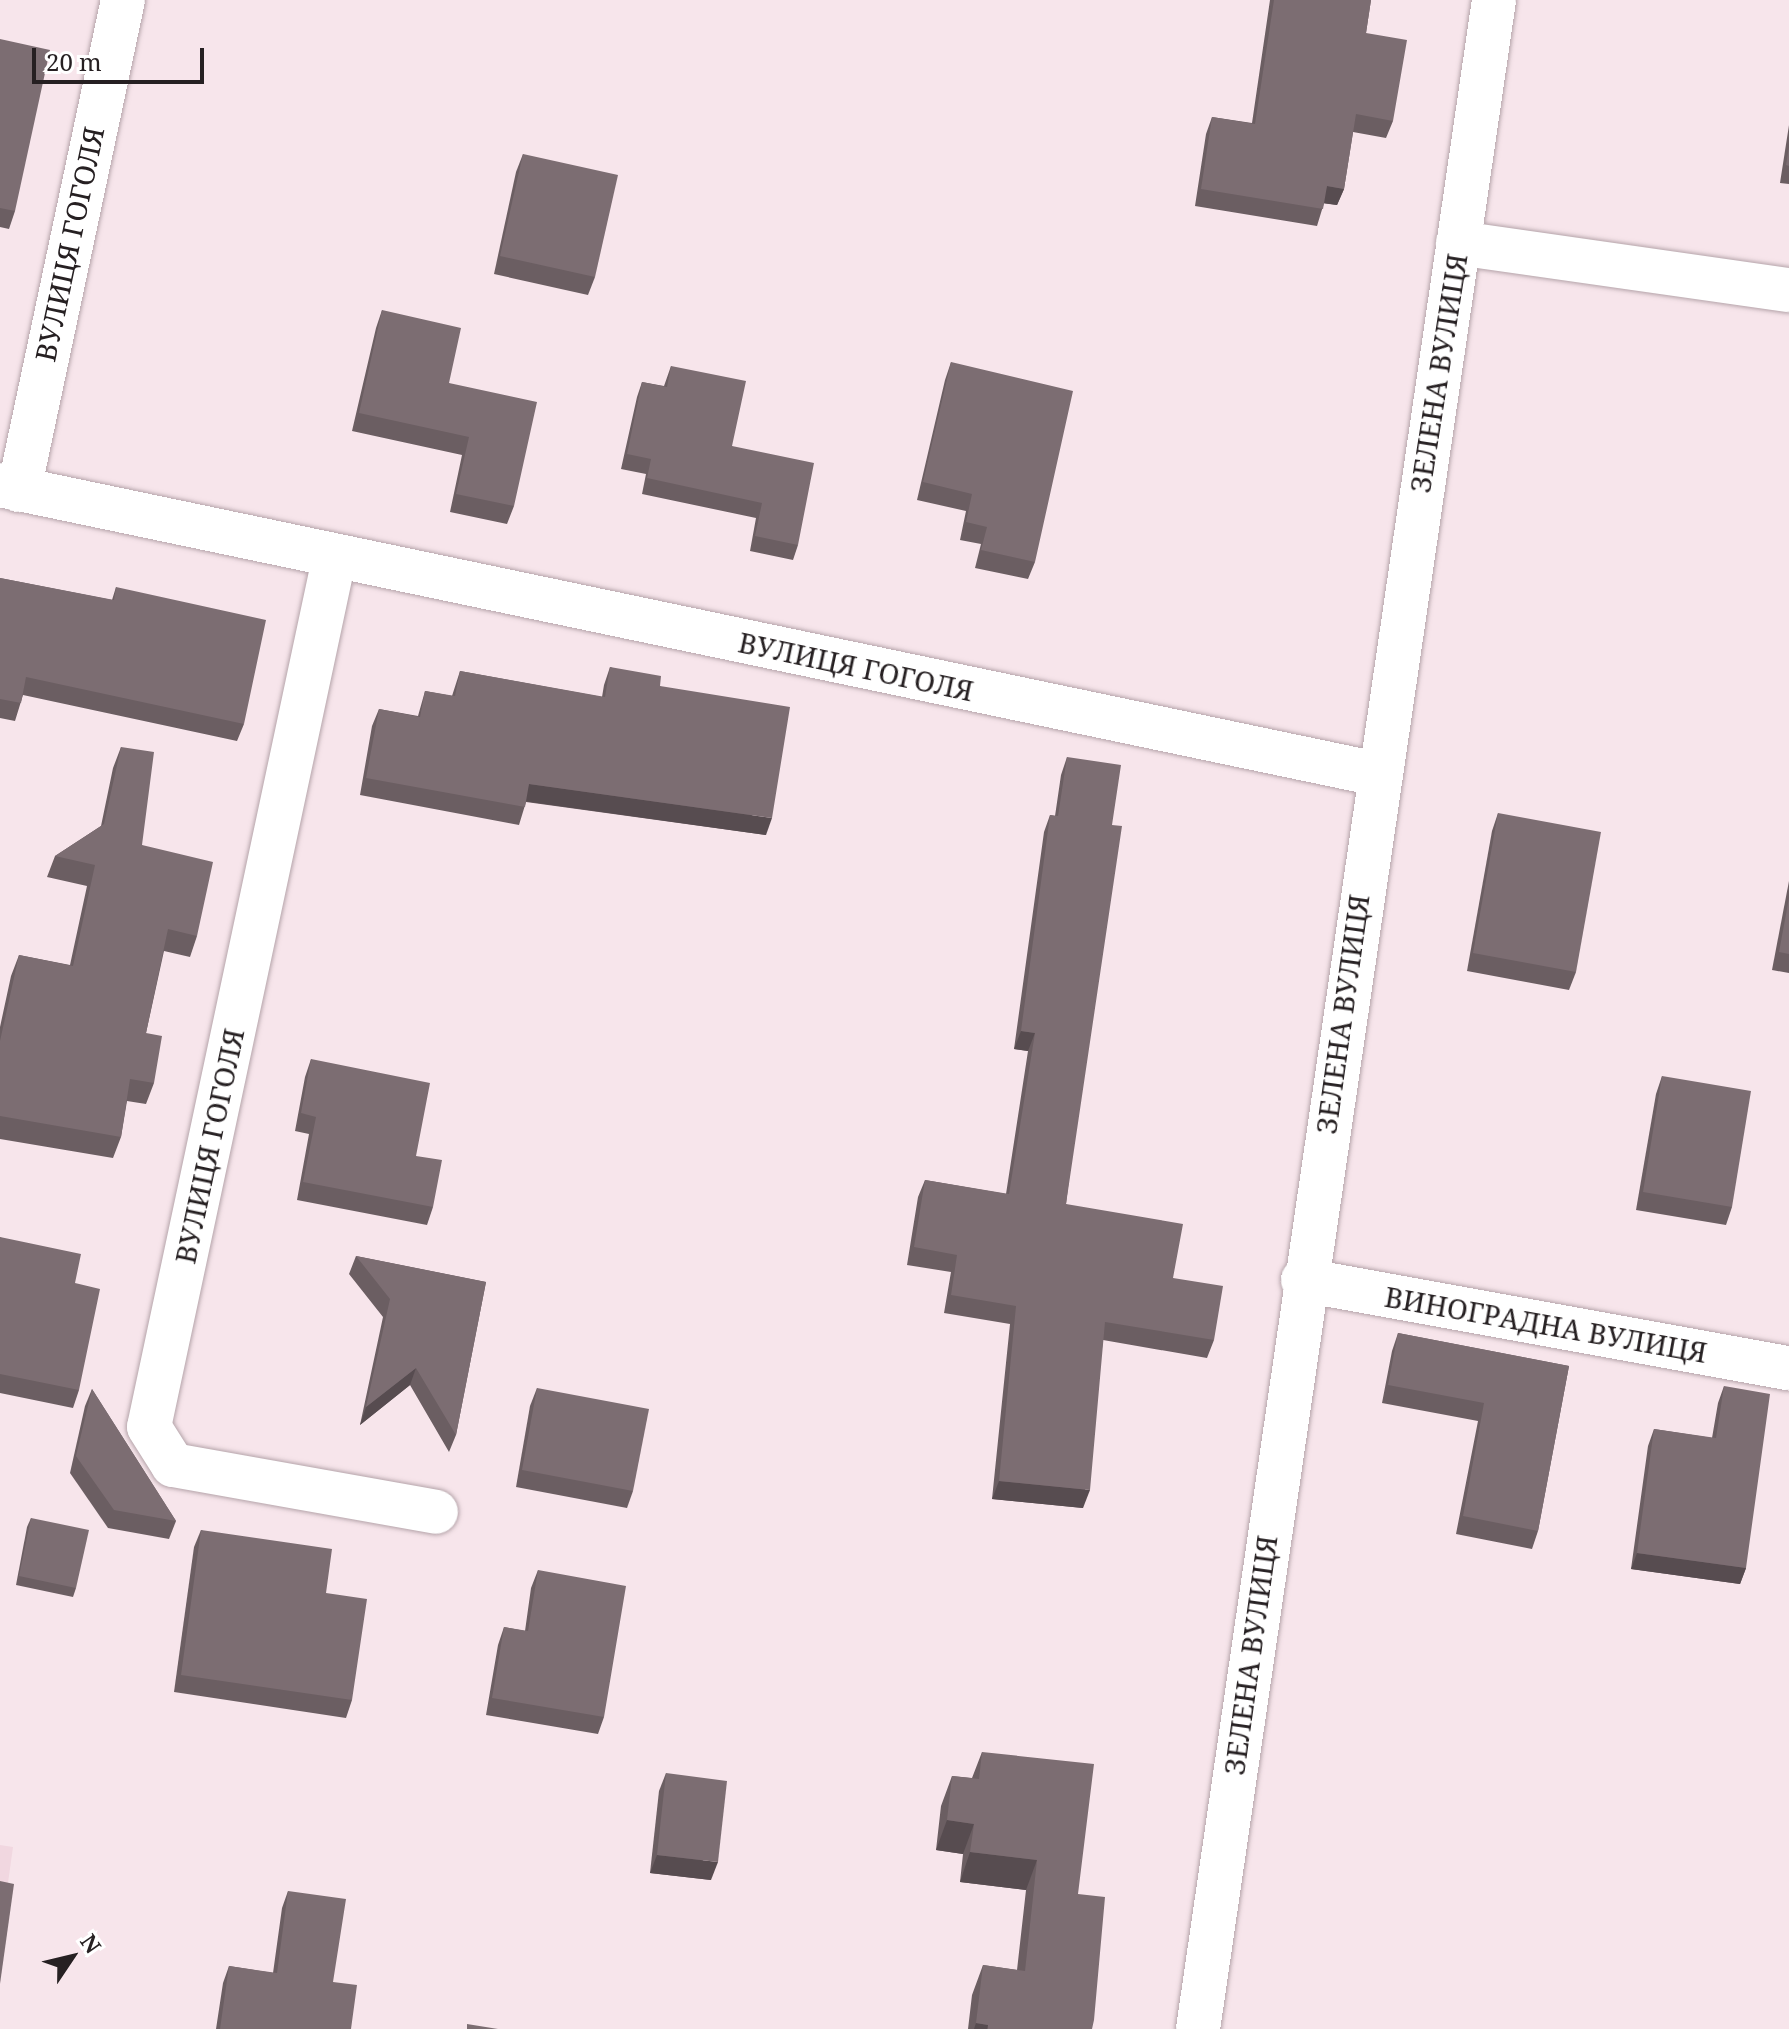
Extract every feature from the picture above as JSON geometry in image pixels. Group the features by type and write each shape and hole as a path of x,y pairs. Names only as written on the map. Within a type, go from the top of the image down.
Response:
{"street":[{"name":"ВУЛИЦЯ ГОГОЛЯ","path":"123,0 10,488 334,559 1377,774"},
{"name":"ЗЕЛЕНА ВУЛИЦЯ","path":"1198,2029 1303,1280 1494,0"},
{"path":"1458,243 1789,290"},
{"name":"ВУЛИЦЯ ГОГОЛЯ","path":"334,559 149,1427 173,1465 436,1512"},
{"name":"ВИНОГРАДНА ВУЛИЦЯ","path":"1303,1280 1789,1368"}],"shaded area":[{"path":"0,1845 13,1847 0,1940"}],"building":[{"path":"1274,0 1371,0 1366,33 1407,40 1393,121 1356,114 1344,189 1327,186 1323,209 1201,189 1212,117 1255,124"},
{"path":"0,39 50,50 15,211 0,208"},
{"path":"523,154 618,175 595,277 500,256"},
{"path":"382,310 461,328 449,383 537,402 514,506 456,494 469,437 359,413"},
{"path":"951,362 1073,391 1035,562 981,550 987,527 966,522 972,494 923,482"},
{"path":"671,366 746,381 732,446 814,463 798,545 755,536 762,503 647,478 651,459 627,454 642,382 667,387"},
{"path":"0,578 114,600 116,587 266,620 244,724 26,677 21,703 0,699"},
{"path":"610,667 661,676 660,686 790,707 772,818 529,784 525,807 366,778 379,709 420,717 425,691 455,696 460,671 605,697"},
{"path":"121,747 154,752 142,845 213,862 197,936 168,929 146,1033 162,1036 154,1083 130,1079 121,1137 0,1116 0,1041 19,955 73,966 95,865 55,856 104,824"},
{"path":"1067,757 1121,765 1112,825 1122,826 1066,1204 1183,1224 1173,1278 1223,1286 1214,1340 1105,1322 1090,1490 999,1481 1016,1306 951,1295 957,1255 914,1247 925,1180 1009,1194 1035,1033 1021,1031 1050,815 1058,816"},
{"path":"1498,813 1601,832 1576,972 1473,953"},
{"path":"1789,898 1789,954 1779,952"},
{"path":"311,1059 430,1083 416,1156 442,1160 433,1207 303,1182 316,1117 301,1113"},
{"path":"1662,1076 1751,1091 1732,1207 1643,1192"},
{"path":"0,1237 81,1254 75,1283 100,1289 79,1390 0,1374"},
{"path":"356,1256 486,1282 456,1435 416,1368 366,1407 390,1299"},
{"path":"1398,1333 1569,1366 1538,1531 1463,1516 1484,1403 1388,1385"},
{"path":"1724,1386 1770,1394 1746,1568 1637,1553 1654,1429 1716,1438"},
{"path":"537,1388 649,1409 633,1491 522,1470"},
{"path":"92,1389 176,1521 114,1510 76,1456"},
{"path":"31,1518 89,1530 76,1588 19,1576"},
{"path":"201,1530 332,1549 326,1593 367,1599 352,1700 181,1675"},
{"path":"538,1570 626,1586 604,1717 492,1698 504,1627 528,1631"},
{"path":"982,1752 1094,1764 1078,1894 1105,1897 1092,2029 988,2029 988,2025 976,2023 983,1965 1025,1971 1037,1860 970,1852 974,1824 947,1820 952,1776 979,1779"},
{"path":"666,1773 727,1781 718,1862 657,1855"},
{"path":"0,1881 14,1884 0,1984"},
{"path":"288,1891 346,1899 333,1982 357,1985 351,2029 220,2029 229,1966 277,1973"},
{"path":"467,2024 498,2029 467,2029"}]}
